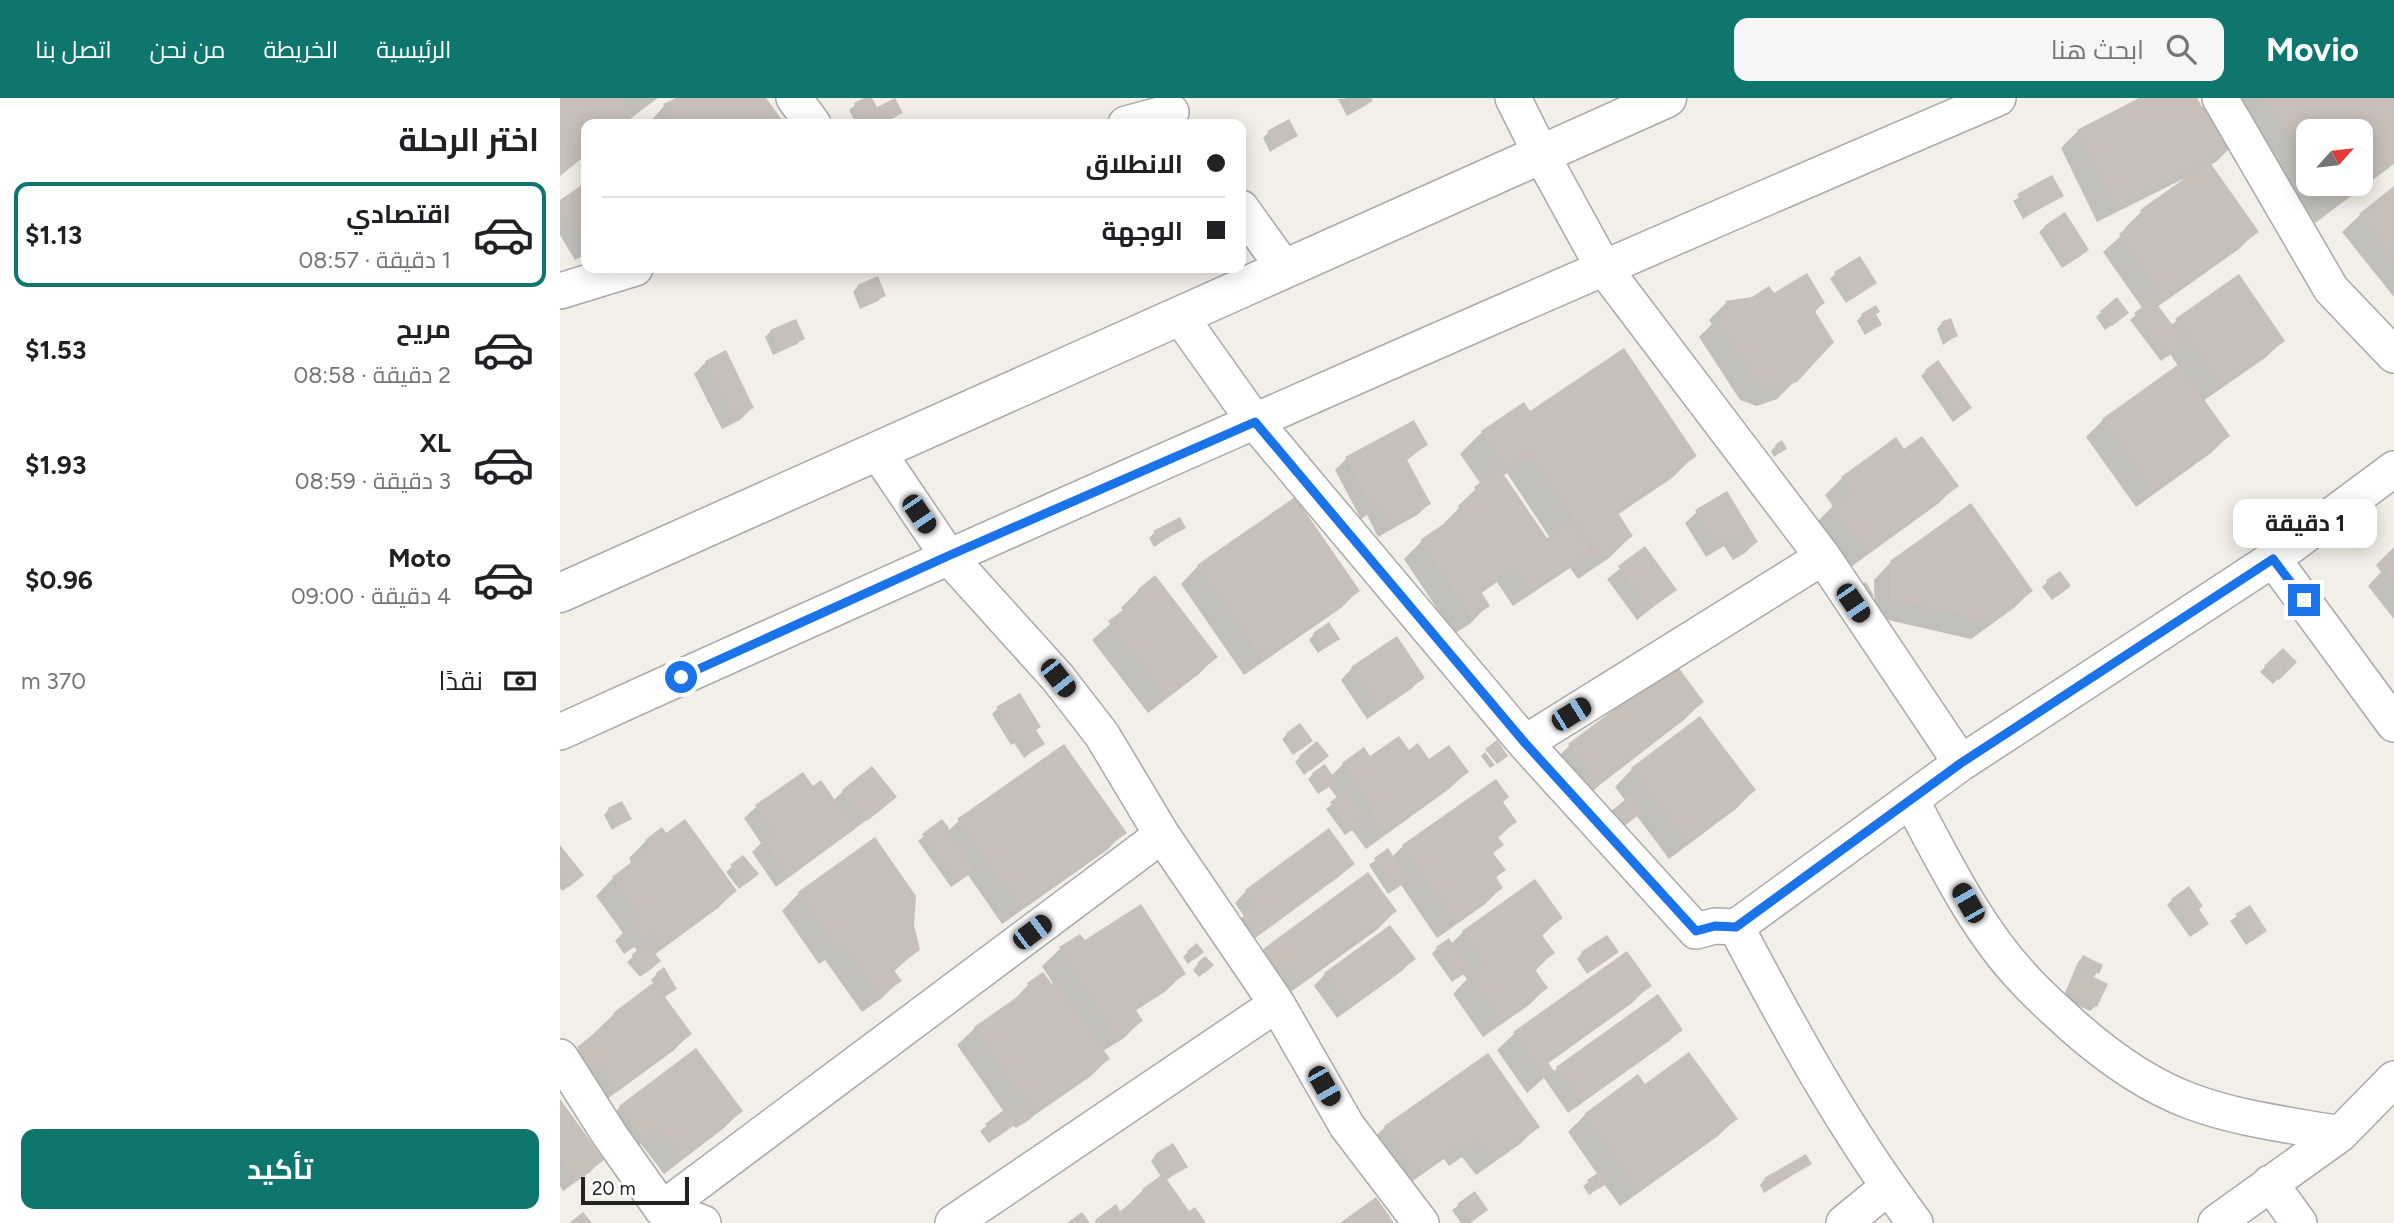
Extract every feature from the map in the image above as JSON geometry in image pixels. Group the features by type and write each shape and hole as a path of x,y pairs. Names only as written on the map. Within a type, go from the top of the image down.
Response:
{"street":[{"path":"794,98 809,119"},
{"path":"1513,98 1603,267 1823,557 1961,763"},
{"path":"560,593 1667,98"},
{"path":"560,732 948,556 1603,267 1998,98"},
{"path":"2220,98 2331,289 2394,355"},
{"path":"1143,119 1171,111"},
{"path":"1246,215 1283,268"},
{"path":"560,291 619,273"},
{"path":"1179,315 1255,422 1525,743 1696,931 1715,926 1736,927 1961,763 2273,559 2394,469"},
{"path":"877,451 948,556 1058,678 1102,735 1162,835 1277,1004 1347,1126 1421,1223"},
{"path":"1525,743 1823,557"},
{"path":"2273,559 2394,724"},
{"path":"1911,800 1968,903 1993,940 2022,978 2092,1042 2157,1086 2190,1101 2268,1122 2340,1134"},
{"path":"662,1209 1162,835"},
{"path":"1736,927 1801,1049 1888,1187 1914,1223"},
{"path":"953,1223 1277,1004"},
{"path":"560,1057 609,1134 662,1209 703,1223"},
{"path":"2216,1223 2340,1134 2394,1079"},
{"path":"2270,1183 2299,1223"},
{"path":"1844,1223 1888,1187"}],"building":[{"path":"560,98 621,98 634,116 630,119 581,119 581,157 560,174"},
{"path":"676,98 766,98 781,119 673,119 663,104"},
{"path":"864,98 872,98 877,107 895,98 903,113 890,119 862,119 854,103"},
{"path":"1345,98 1371,98 1373,101 1353,111"},
{"path":"2139,98 2197,98 2202,107 2213,101 2236,145 2115,206 2077,130"},
{"path":"2261,98 2394,98 2394,160 2373,176 2373,119 2296,119 2296,145"},
{"path":"1289,119 1298,136 1276,148 1267,131"},
{"path":"2209,161 2259,232 2164,298 2119,234 2144,216 2140,210"},
{"path":"2052,175 2064,196 2029,215 2017,194"},
{"path":"581,185 581,240 560,204 560,200"},
{"path":"2394,186 2394,258 2359,214"},
{"path":"2334,196 2346,196 2338,202"},
{"path":"2065,212 2089,250 2068,264 2044,226"},
{"path":"1860,256 1877,283 1852,299 1834,272"},
{"path":"1807,273 1825,303 1814,310 1834,342 1797,382 1775,389 1757,383 1715,319 1730,308 1725,301 1752,297 1769,286 1774,293"},
{"path":"2239,274 2285,341 2221,385 2175,319"},
{"path":"878,276 886,296 865,304 857,285"},
{"path":"2117,297 2129,313 2112,326 2100,311"},
{"path":"2153,299 2186,343 2167,357 2134,313"},
{"path":"1876,305 1880,312 1876,314 1882,325 1871,331 1861,314"},
{"path":"1951,318 1958,336 1949,340 1941,322"},
{"path":"796,319 805,339 779,350 770,330"},
{"path":"1624,348 1697,456 1616,510 1633,536 1600,558 1529,452 1506,467 1481,431 1524,402 1530,411"},
{"path":"726,350 754,408 733,418 705,361"},
{"path":"1938,360 1972,408 1959,417 1925,370"},
{"path":"2179,364 2230,436 2154,491 2102,419"},
{"path":"1414,420 1428,445 1406,458 1431,504 1390,526 1379,505 1373,509 1345,457"},
{"path":"1922,436 1959,486 1866,553 1831,505 1852,491 1841,477 1896,437 1904,449"},
{"path":"1782,440 1787,449 1780,453 1775,445"},
{"path":"1500,469 1547,538 1571,522 1590,550 1531,590 1515,566 1480,590 1490,606 1472,618 1420,540 1464,510 1460,504 1478,493 1474,487"},
{"path":"1727,491 1758,542 1745,550 1736,536 1718,547 1695,510"},
{"path":"1295,497 1360,591 1262,659 1197,565"},
{"path":"1971,503 2033,591 1990,622 1891,600 1890,561"},
{"path":"1180,517 1186,528 1160,542 1153,531"},
{"path":"1645,546 1677,590 1649,610 1618,566"},
{"path":"2394,559 2394,580 2384,567"},
{"path":"2060,571 2071,586 2058,596 2046,580"},
{"path":"1155,575 1218,657 1166,697 1108,621 1142,596 1137,590"},
{"path":"1866,582 1874,596 1867,600 1858,586"},
{"path":"1329,622 1340,639 1324,649 1313,633"},
{"path":"1397,636 1425,678 1379,708 1351,667"},
{"path":"2283,648 2297,662 2279,680 2264,666"},
{"path":"1672,659 1704,702 1598,783 1568,744 1659,676"},
{"path":"1020,693 1041,727 1036,730 1045,744 1030,753 1020,739 1017,741 996,707"},
{"path":"1700,716 1756,790 1687,843 1631,768"},
{"path":"1300,723 1313,741 1299,751 1286,733"},
{"path":"1399,736 1409,750 1418,743 1429,759 1449,745 1469,772 1384,833 1369,812 1374,809 1342,763 1364,747 1370,756"},
{"path":"1497,740 1508,756 1497,764 1485,749"},
{"path":"1317,741 1329,756 1310,771 1299,756"},
{"path":"1064,744 1127,833 1020,908 957,819"},
{"path":"1325,764 1337,782 1324,790 1312,773"},
{"path":"872,766 897,797 867,821 842,790"},
{"path":"803,772 813,786 821,780 855,829 788,876 763,839 773,832 755,805"},
{"path":"1496,779 1509,797 1503,802 1517,822 1497,836 1504,845 1493,853 1506,870 1496,877 1503,888 1455,922 1402,845"},
{"path":"1593,779 1599,786 1586,796 1579,788"},
{"path":"1345,791 1363,815 1357,820 1360,825 1351,831 1330,802"},
{"path":"1632,794 1645,810 1623,827 1610,812"},
{"path":"622,801 632,819 618,826 608,808"},
{"path":"685,819 737,891 663,946 652,931 642,938 631,922 639,915 612,877 650,848 645,840 662,827 666,833"},
{"path":"942,819 949,828 946,831 974,871 957,883 922,834"},
{"path":"1329,828 1355,864 1258,935 1243,915 1256,905 1245,890"},
{"path":"875,837 916,896 914,925 920,950 893,969 902,981 880,996 843,944 837,948 798,892"},
{"path":"560,845 584,875 569,887 560,876"},
{"path":"1388,848 1409,880 1394,890 1374,858"},
{"path":"743,855 759,874 745,885 730,865"},
{"path":"1368,872 1397,911 1299,983 1288,968 1281,973 1263,949"},
{"path":"1535,879 1563,918 1541,934 1555,953 1534,968 1548,988 1501,1021 1469,975 1485,964 1462,931"},
{"path":"2189,886 2203,906 2199,909 2209,924 2196,933 2171,899"},
{"path":"1141,904 1186,974 1134,1007 1143,1021 1116,1038 1059,947 1080,934 1085,940"},
{"path":"2250,905 2267,931 2252,941 2235,914"},
{"path":"1390,925 1416,959 1349,1008 1324,973"},
{"path":"1607,935 1619,952 1593,970 1581,952"},
{"path":"1449,938 1470,970 1458,978 1436,947"},
{"path":"647,943 661,961 646,973 631,955"},
{"path":"1197,943 1204,952 1194,960 1187,951"},
{"path":"1627,951 1652,986 1546,1060 1554,1071 1545,1077 1513,1032"},
{"path":"2083,955 2103,965 2099,974 2088,968 2086,971 2077,967"},
{"path":"1205,956 1214,965 1205,973 1197,963"},
{"path":"664,967 677,989 669,994 656,973"},
{"path":"2078,969 2108,984 2097,1007 2067,992"},
{"path":"1043,972 1052,984 1056,981 1110,1059 1033,1112 974,1027 1030,988 1027,983"},
{"path":"654,982 692,1034 617,1089 601,1067 595,1072 577,1047 616,1017 613,1013"},
{"path":"1658,994 1683,1030 1581,1102 1556,1067"},
{"path":"696,1048 743,1111 682,1158 659,1128 643,1139 619,1106"},
{"path":"1689,1052 1738,1119 1638,1190 1584,1114 1638,1074 1645,1084"},
{"path":"1488,1053 1540,1127 1494,1159 1480,1141 1467,1150 1462,1143 1418,1174 1384,1126"},
{"path":"560,1099 604,1160 576,1181 560,1159"},
{"path":"1025,1105 1033,1117 1023,1124 1014,1111"},
{"path":"1005,1109 1016,1124 995,1139 985,1124"},
{"path":"1173,1143 1188,1167 1170,1177 1155,1154"},
{"path":"1806,1154 1812,1164 1770,1188 1764,1178"},
{"path":"1601,1171 1608,1183 1595,1191 1587,1180"},
{"path":"1163,1174 1189,1211 1195,1207 1206,1223 1097,1223 1095,1220 1116,1204 1120,1211 1145,1193 1142,1189"},
{"path":"1475,1191 1488,1210 1470,1223 1457,1204"},
{"path":"1376,1197 1394,1223 1340,1223"},
{"path":"583,1212 592,1223 569,1223"},
{"path":"1082,1212 1090,1223 1067,1223"}],"route":[{"path":"681,677 948,556 1255,422 1525,743 1696,931 1715,926 1736,927 1961,763 2273,559 2304,600"}]}
